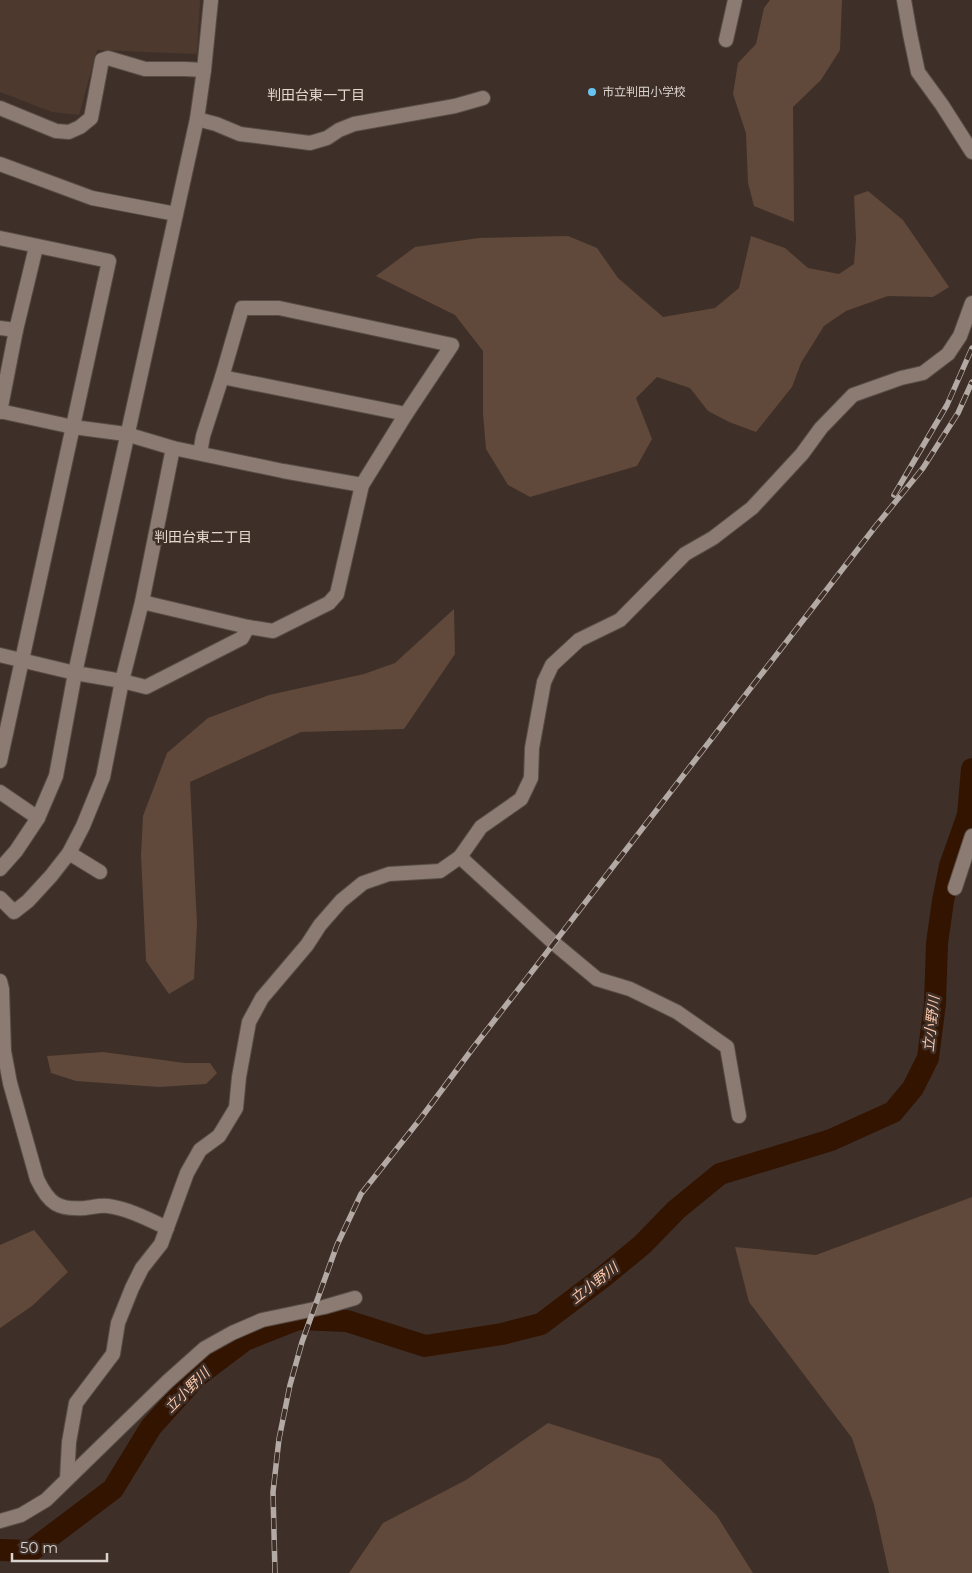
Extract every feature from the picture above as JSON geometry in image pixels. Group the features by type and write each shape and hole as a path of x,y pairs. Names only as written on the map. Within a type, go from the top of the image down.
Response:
{"street":[{"path":"0,870 16,851 38,818 56,776 75,674 126,434 196,118 204,70 211,0"},
{"path":"726,40 735,0"},
{"path":"904,0 918,72 972,152"},
{"path":"0,108 56,130 69,132 80,127 91,118 102,60 108,58 145,69 204,70"},
{"path":"196,118 240,134 310,143 327,138 339,130 354,124 455,106 483,98"},
{"path":"0,164 92,198 176,214"},
{"path":"0,238 109,261 0,761"},
{"path":"36,247 16,330 0,411 73,427 126,434 173,448 362,485"},
{"path":"67,1479 69,1442 76,1403 113,1354 118,1323 132,1288 142,1268 161,1244 187,1173 200,1150 219,1136 236,1108 240,1070 249,1022 262,998 307,945 320,925 336,907 363,883 389,874 440,870 460,857 481,827 520,799 531,778 532,748 537,719 544,682 552,666 579,640 620,620 685,554 713,538 752,508 802,454 821,428 852,395 901,378 923,373 948,354 960,336 972,303"},
{"path":"142,602 273,631 329,603 337,594 362,485 452,345 279,308 242,308 203,436 200,453"},
{"path":"0,328 16,330"},
{"path":"222,376 406,414"},
{"path":"0,898 14,912 28,901 51,876 69,853 83,826 103,777 122,681 142,602 173,448"},
{"path":"0,655 75,674 122,681 146,687 242,638 248,627"},
{"path":"0,792 38,818"},
{"path":"955,888 972,836"},
{"path":"69,853 100,872"},
{"path":"460,857 554,944 597,979 630,989 677,1012 727,1047 739,1116"},
{"path":"0,981 2,989 4,1051 10,1083 37,1179 44,1194 54,1204 70,1209 106,1205 136,1214 167,1228"},
{"path":"0,1521 21,1515 46,1500 168,1380 205,1348 232,1333 262,1320 324,1307 355,1298"}],"shaded area":[{"path":"0,0 200,0 197,54 97,50 79,115 52,112 0,92"},
{"path":"770,0 842,0 840,50 821,80 793,107 794,222 754,206 748,183 746,133 733,94 738,63 756,44 764,8"},
{"path":"868,191 903,220 949,287 933,297 888,296 846,311 824,326 801,363 792,387 756,432 729,422 708,411 690,388 657,377 636,398 652,439 637,466 530,497 508,485 486,449 483,414 483,351 455,315 376,276 415,247 479,238 568,236 597,248 618,278 663,317 715,308 739,288 751,236 785,248 808,268 839,274 854,264 856,239 854,196"},
{"path":"454,609 455,654 404,729 301,732 190,782 197,924 194,979 169,994 146,961 141,855 143,816 167,753 208,718 269,695 364,674 395,663"},
{"path":"103,1052 185,1063 210,1063 217,1073 206,1084 159,1087 76,1081 51,1073 47,1056"},
{"path":"972,1197 972,1573 889,1573 874,1505 852,1438 749,1302 735,1247 816,1255"},
{"path":"34,1230 68,1272 32,1306 0,1328 0,1245"},
{"path":"548,1423 660,1459 717,1516 753,1573 349,1573 383,1523 466,1480"}],"waterway":[{"name":"立小野川","path":"0,1550 31,1551 113,1489 151,1427 196,1377 245,1340 298,1319 347,1321 425,1346 502,1334 541,1324 642,1245 676,1210 720,1174 831,1140 893,1112 913,1088 928,1058 935,1003 937,943 943,901 950,866 968,815 972,769"}],"railway":[{"path":"894,495 947,405 972,348"},
{"path":"275,1573 273,1492 279,1439 290,1385 302,1342 337,1245 361,1194 875,527 923,468 958,413 972,382"}],"place":[{"name":"市立判田小学校","path":"592,92"}],"district":[{"name":"判田台東一丁目","path":"316,95"},
{"name":"判田台東二丁目","path":"203,537"}]}
